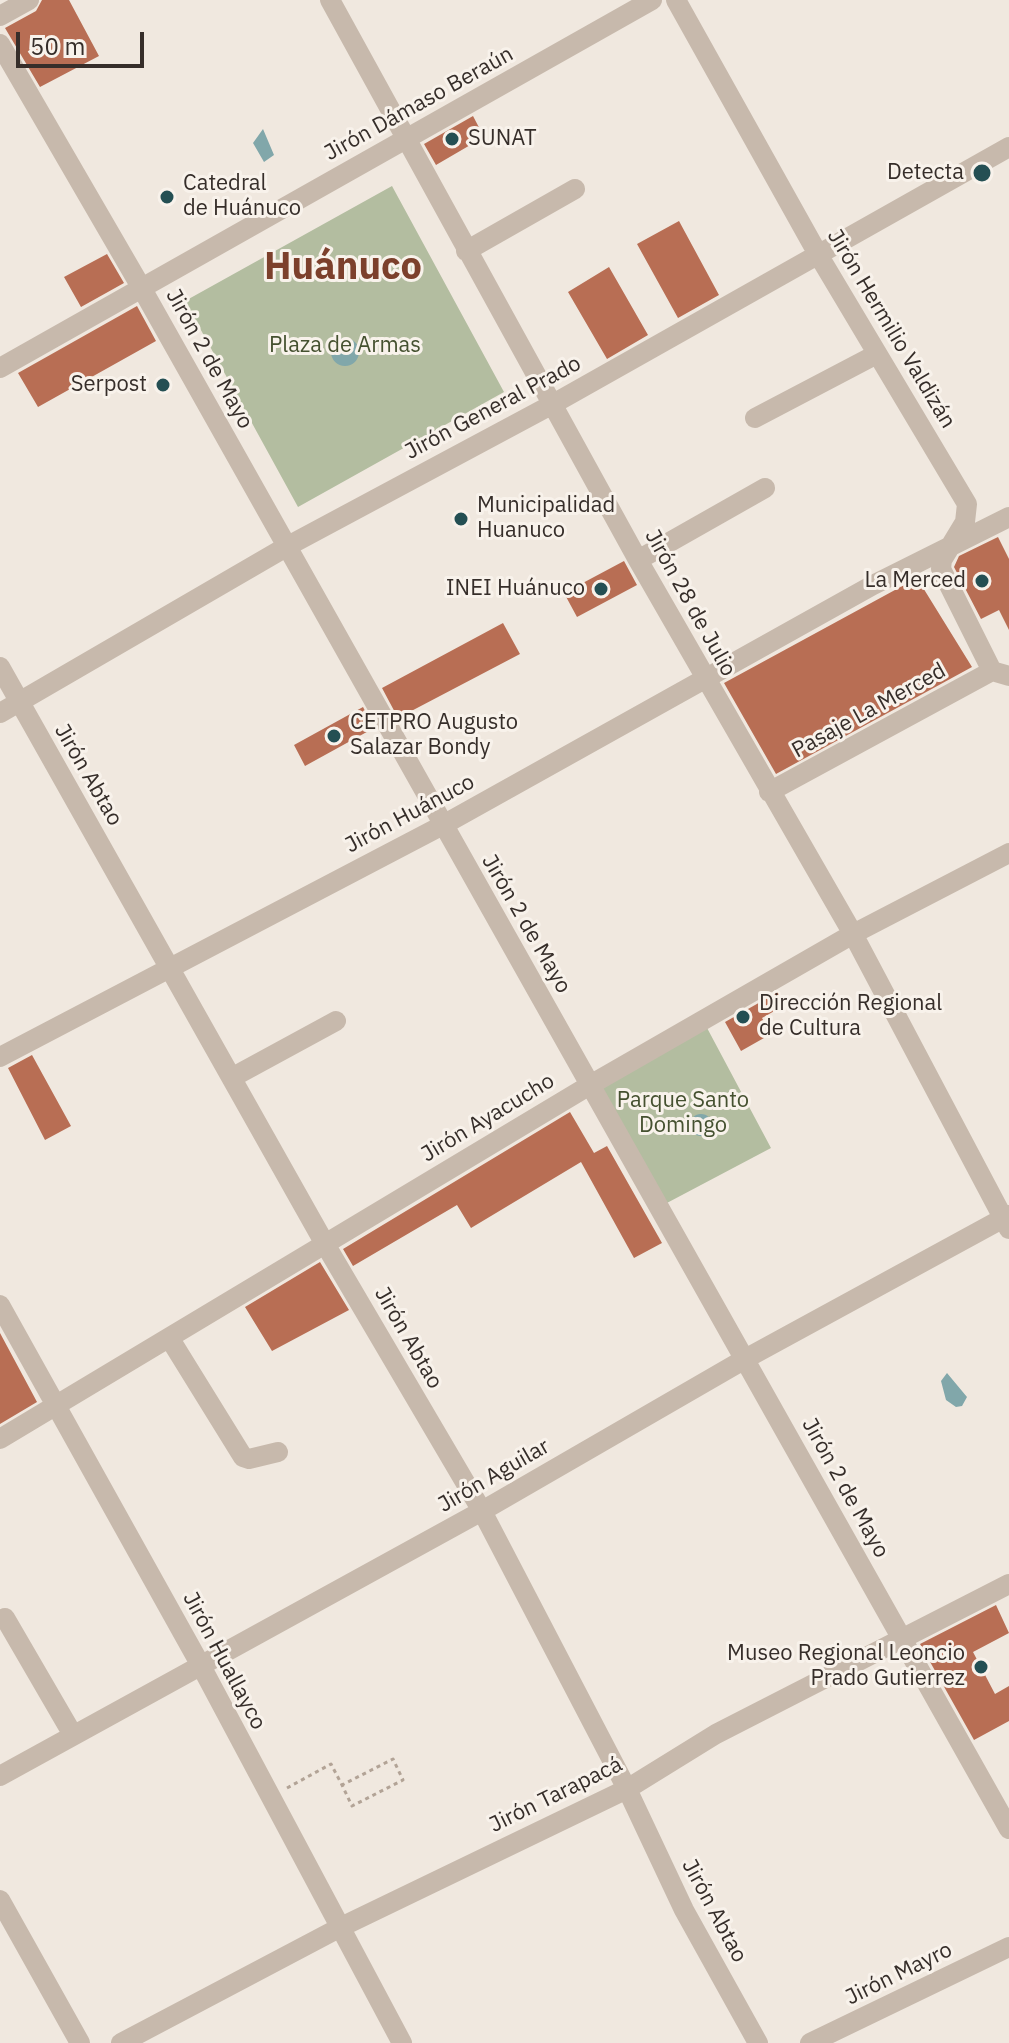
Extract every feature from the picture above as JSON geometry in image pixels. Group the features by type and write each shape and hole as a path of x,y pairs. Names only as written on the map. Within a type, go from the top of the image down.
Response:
{"street":[{"path":"0,16 29,0"},
{"name":"Jirón 28 de Julio","path":"330,0 404,140 638,560 853,934 1007,1221"},
{"name":"Jirón Dámaso Beraún","path":"0,368 652,0"},
{"name":"Jirón Hermilio Valdizán","path":"676,0 819,256 967,504 965,522 942,560 941,569 1001,674"},
{"name":"Jirón 2 de Mayo","path":"0,44 141,287 1009,1829"},
{"name":"Jirón General Prado","path":"0,713 286,547 553,404 1009,147"},
{"path":"466,251 575,189"},
{"path":"755,418 877,354"},
{"path":"638,560 765,488"},
{"name":"Jirón Huánuco","path":"0,1057 169,965 443,825 873,585 1009,517"},
{"name":"Jirón Abtao","path":"0,667 325,1244 482,1511 627,1789 684,1910 758,2043"},
{"name":"Pasaje La Merced","path":"769,792 1001,674"},
{"name":"Jirón Ayacucho","path":"0,1439 590,1085 853,934 1009,853"},
{"path":"233,1077 336,1021"},
{"name":"Jirón Aguilar","path":"0,1776 482,1511 745,1359 1007,1221"},
{"name":"Jirón Huallayco","path":"0,1305 200,1664 402,2043"},
{"path":"170,1339 243,1457 249,1459 278,1452"},
{"name":"Jirón Tarapacá","path":"121,2043 339,1928 627,1789 716,1734 1009,1584"},
{"path":"5,1618 73,1735"},
{"path":"0,1900 80,2043"},
{"name":"Jirón Mayro","path":"810,2043 1009,1947"}],"path":[{"path":"270,1798 331,1764 352,1806 403,1780 393,1759 342,1785"}],"green space":[{"name":"Plaza de Armas","path":"392,186 504,392 298,507 185,301"},
{"name":"Parque Santo Domingo","path":"706,1026 771,1148 665,1204 599,1088"}],"water":[{"path":"263,129 274,155 264,162 253,143"},
{"path":"345,338 355,342 359,352 355,362 345,366 335,362 331,352 335,342"},
{"path":"701,1114 709,1117 712,1125 709,1133 701,1136 693,1133 690,1125 693,1117"},
{"path":"947,1373 967,1397 962,1406 956,1407 946,1400 941,1381"}],"building":[{"path":"42,0 69,0 99,56 40,87 5,28 36,11"},
{"name":"SUNAT","path":"473,116 484,137 436,165 424,144"},
{"path":"679,221 719,295 678,318 637,244"},
{"path":"107,254 124,283 81,307 64,277"},
{"path":"609,267 648,335 607,359 568,292"},
{"path":"137,306 156,341 38,407 18,373"},
{"name":"La Merced","path":"998,537 1009,559 1009,630 999,610 981,619 954,567 959,556"},
{"name":"INEI Huánuco","path":"624,561 637,585 577,617 564,593"},
{"path":"917,578 972,667 776,774 724,683"},
{"path":"503,623 520,654 398,718 382,688"},
{"name":"CETPRO Augusto Salazar Bondy","path":"363,707 374,728 305,766 294,745"},
{"name":"Dirección Regional de Cultura","path":"778,992 785,1005 762,1018 771,1034 741,1051 725,1022"},
{"path":"32,1055 71,1126 45,1140 8,1068"},
{"path":"570,1112 594,1153 607,1146 662,1243 634,1258 581,1162 471,1228 457,1205 353,1266 343,1249"},
{"path":"320,1262 349,1310 272,1351 245,1307"},
{"path":"0,1333 37,1402 0,1424"},
{"path":"996,1605 1009,1633 973,1652 995,1694 1009,1686 1009,1721 974,1740 920,1644"}],"place":[{"name":"SUNAT","path":"452,139"},
{"name":"Detecta","path":"982,173"},
{"name":"Catedral de Huánuco","path":"167,197"},
{"name":"Serpost","path":"163,385"},
{"name":"Municipalidad Huanuco","path":"461,519"},
{"name":"La Merced","path":"982,581"},
{"name":"INEI Huánuco","path":"601,589"},
{"name":"CETPRO Augusto Salazar Bondy","path":"334,736"},
{"name":"Dirección Regional de Cultura","path":"743,1017"},
{"name":"Museo Regional Leoncio Prado Gutierrez","path":"981,1667"}],"district":[{"name":"Huánuco","path":"343,268"}]}
